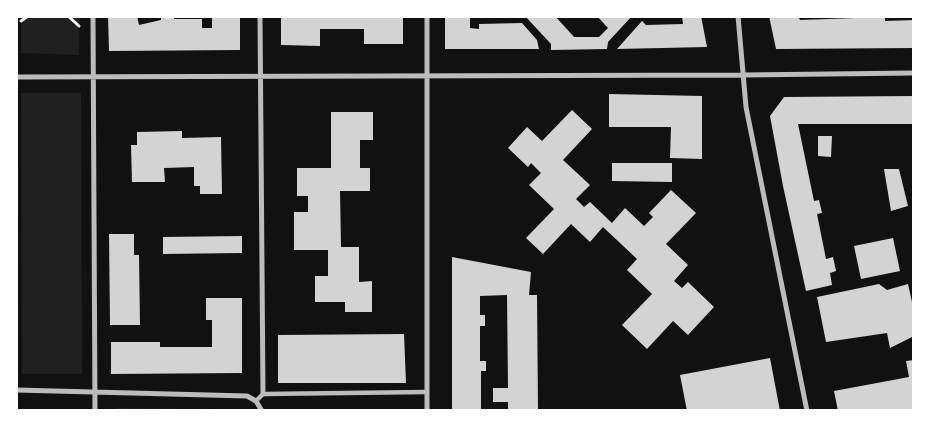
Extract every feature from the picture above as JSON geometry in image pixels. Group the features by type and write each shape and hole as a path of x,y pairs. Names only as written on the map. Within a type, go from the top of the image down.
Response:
{"street":[{"path":"93,16 95,411"},
{"path":"260,16 263,394"},
{"path":"427,16 427,411"},
{"path":"738,16 746,107 807,411"},
{"path":"16,77 914,73"},
{"path":"16,390 247,396 256,401 262,411"},
{"path":"256,401 263,394 427,392"}],"path":[{"path":"21,21 28,16"},
{"path":"68,16 79,26"}],"shaded area":[{"path":"21,16 79,16 79,55 21,53"},
{"path":"21,93 81,93 82,374 22,374"},
{"path":"116,408 233,409 235,411 116,411"}],"building":[{"path":"108,16 137,16 139,25 161,20 161,16 174,16 174,19 202,19 202,28 212,28 212,16 240,16 240,50 109,51"},
{"path":"281,16 403,16 403,44 364,44 364,29 320,29 320,46 281,45"},
{"path":"445,16 470,16 470,28 479,29 479,24 522,23 537,40 539,49 445,49"},
{"path":"525,16 555,16 574,37 599,37 608,28 597,16 632,16 608,42 607,49 551,50 551,44"},
{"path":"682,16 701,16 707,47 617,49 642,21 646,25 683,24"},
{"path":"769,16 798,16 800,20 885,16 885,21 914,20 914,48 776,49"},
{"path":"609,94 702,96 702,159 670,158 671,127 609,127"},
{"path":"914,96 914,124 798,124 814,201 819,200 822,213 817,214 826,259 833,257 836,271 830,273 832,285 806,291 770,116 784,97"},
{"path":"572,110 592,129 563,160 590,185 576,199 584,207 590,202 612,223 625,208 644,226 653,217 649,213 671,190 696,213 666,244 688,265 674,281 682,288 688,282 714,307 688,335 673,321 647,349 622,325 652,294 627,270 637,259 603,227 590,242 571,224 543,254 526,238 554,209 529,185 541,173 531,163 528,167 508,148 527,127 542,141"},
{"path":"331,112 373,112 373,140 360,140 360,168 370,168 370,191 340,191 341,247 359,247 359,282 372,281 372,312 345,312 345,302 315,302 315,276 328,276 328,250 294,250 294,212 308,212 308,196 297,196 297,168 331,168"},
{"path":"182,131 182,138 221,137 222,194 200,194 200,186 194,186 194,167 164,168 165,182 132,182 131,145 137,145 137,132"},
{"path":"818,136 832,136 831,157 818,156"},
{"path":"612,163 672,163 672,182 612,181"},
{"path":"884,169 899,169 908,206 891,211"},
{"path":"109,234 134,234 134,255 139,255 140,325 110,325"},
{"path":"242,236 242,253 163,254 163,237"},
{"path":"893,238 900,271 861,279 854,246"},
{"path":"452,257 531,272 529,295 537,295 538,411 508,411 508,402 493,402 493,388 508,388 507,295 480,296 480,315 485,315 485,326 480,326 480,361 486,361 486,371 481,371 481,411 452,411"},
{"path":"879,284 887,290 908,284 914,311 914,336 890,348 887,333 826,342 817,297"},
{"path":"206,298 242,298 242,373 111,374 111,342 160,342 160,347 212,347 212,320 206,320"},
{"path":"404,334 406,383 278,383 278,335"},
{"path":"770,358 780,411 687,411 680,375"},
{"path":"914,360 914,391 912,392 914,410 838,411 834,391 909,377 906,361"}]}
